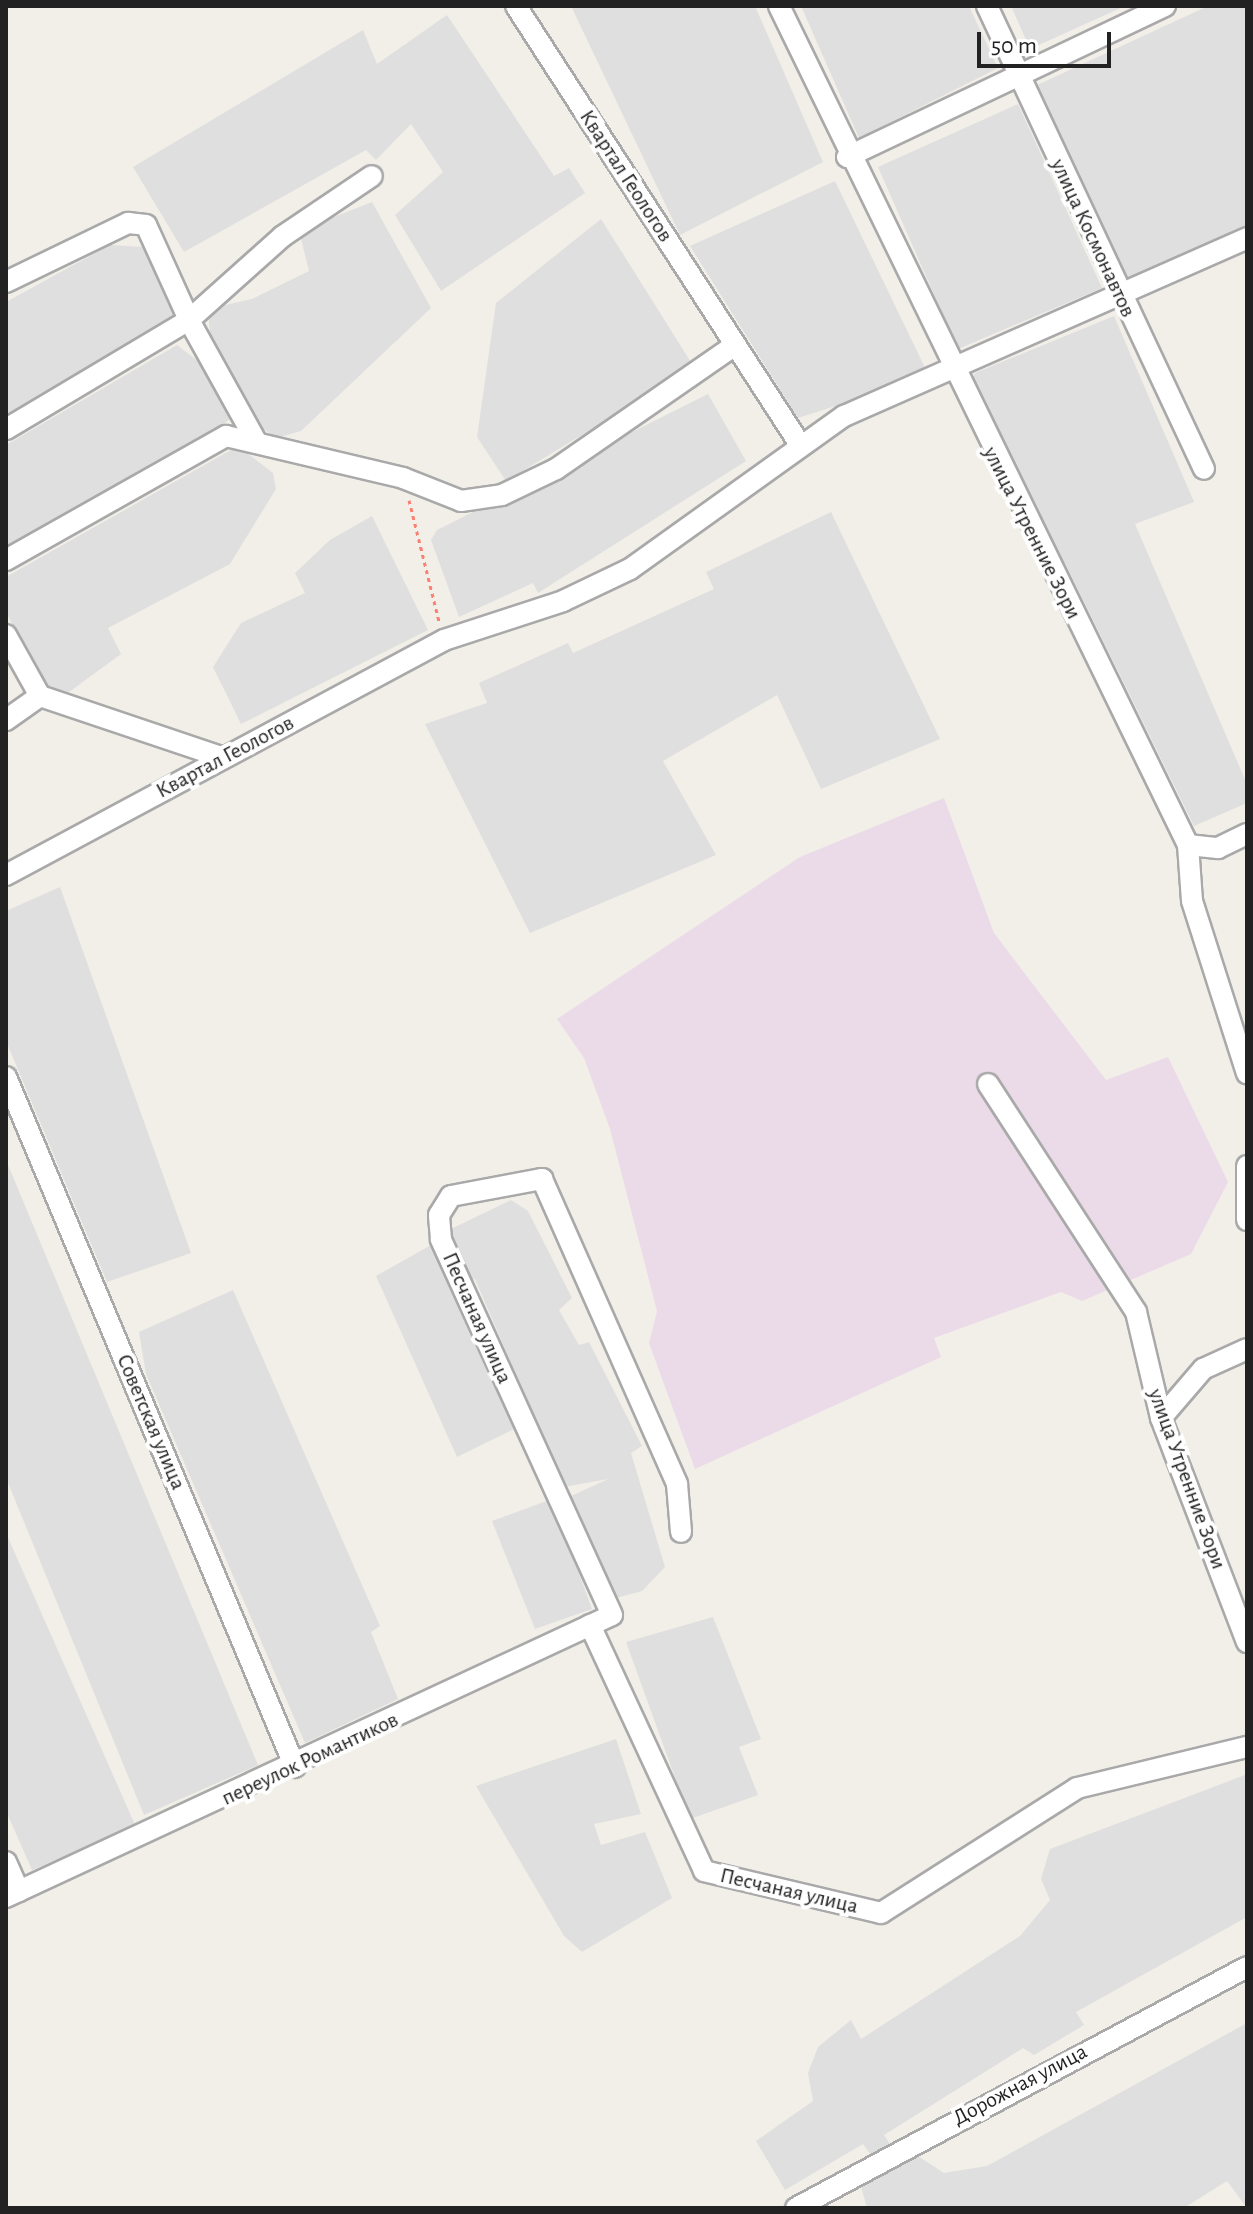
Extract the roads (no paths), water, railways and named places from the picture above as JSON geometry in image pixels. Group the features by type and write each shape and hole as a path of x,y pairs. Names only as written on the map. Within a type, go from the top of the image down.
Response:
{"street":[{"name":"Квартал Геологов","path":"516,6 799,443"},
{"name":"улица Утренние Зори","path":"779,6 847,157 886,222 953,372 1188,845 1192,901 1247,1073"},
{"name":"улица Космонавтов","path":"987,6 1121,299 1204,469"},
{"path":"847,157 1165,6"},
{"path":"6,429 189,320 283,236 372,176"},
{"path":"6,282 128,223 146,225 189,320 256,441"},
{"name":"Квартал Геологов","path":"6,875 444,640 563,601 630,569 799,443 1121,299 1247,238"},
{"path":"6,560 226,436 403,478 461,501 502,495 556,469 735,345"},
{"path":"6,635 40,696 224,758"},
{"path":"6,720 40,696"},
{"path":"1188,845 1218,848 1247,834"},
{"name":"Советская улица","path":"6,1077 295,1767"},
{"name":"улица Утренние Зори","path":"988,1084 1136,1312 1161,1418 1247,1642"},
{"path":"1247,1166 1247,1220"},
{"name":"Песчаная улица","path":"612,1615 441,1239 439,1215 451,1196 542,1179 677,1484 681,1532"},
{"path":"1161,1418 1203,1369 1247,1349"},
{"name":"переулок Романтиков","path":"13,1894 295,1767 612,1615"},
{"name":"Песчаная улица","path":"590,1625 704,1871 881,1913 1077,1788 1247,1747"},
{"path":"6,1862 13,1894"},
{"name":"Дорожная улица","path":"796,2208 1247,1967"}]}
